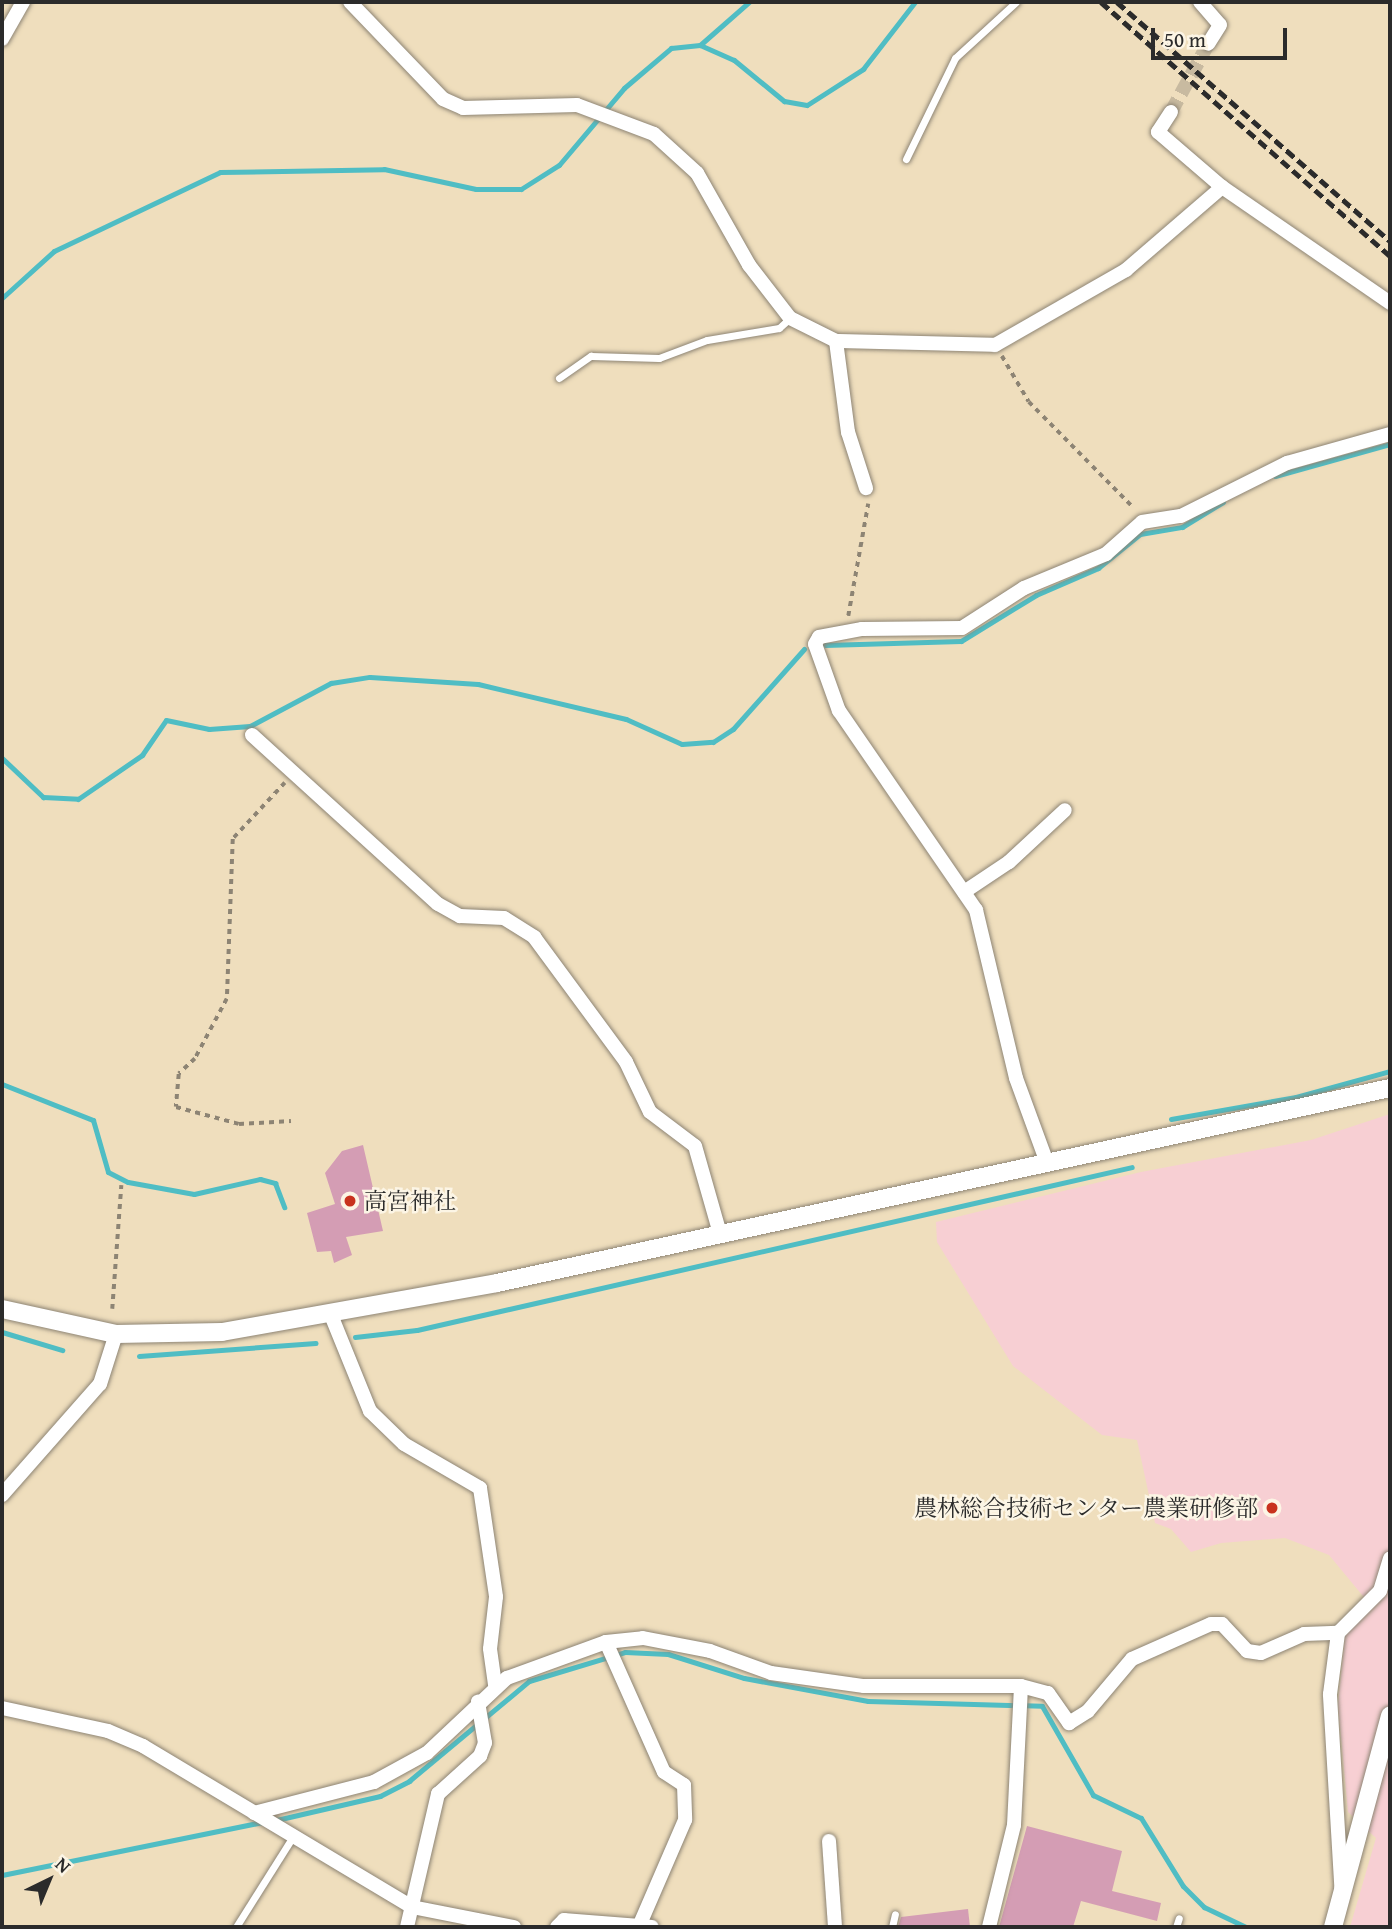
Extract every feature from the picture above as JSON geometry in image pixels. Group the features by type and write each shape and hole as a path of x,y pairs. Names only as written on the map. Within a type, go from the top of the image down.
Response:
{"street":[{"path":"2,39 23,2"},
{"path":"349,2 443,99 463,107 591,109 654,134 697,173 749,265 790,318 836,341 995,345 1126,270 1222,187"},
{"path":"1200,2 1220,25 1208,44"},
{"path":"1171,112 1158,132 1222,187 1390,303"},
{"path":"836,341 848,432 866,488"},
{"path":"1046,1160 1016,1078 984,927 964,892 827,690 815,644 845,631 962,628 1024,588 1106,554 1142,522 1181,516 1287,463 1390,434"},
{"path":"253,736 438,904 460,916 504,918 534,937 626,1062 650,1112 695,1146 719,1230"},
{"path":"964,892 1065,810"},
{"path":"2,1309 116,1335 222,1332 331,1315 1390,1088"},
{"path":"331,1315 370,1411 404,1444 480,1488 496,1597 490,1649 495,1686"},
{"path":"2,1495 100,1384 116,1335"},
{"path":"1342,1900 1330,1694 1338,1633 1380,1591 1390,1559"},
{"path":"254,1813 343,1793 394,1772 427,1753 495,1686 534,1664 606,1642 643,1639 710,1651 771,1673 864,1686 1021,1686 1048,1693 1069,1723 1088,1712 1132,1660 1211,1623 1222,1624 1247,1651 1261,1653 1304,1634 1338,1633"},
{"path":"557,1927 564,1920 646,1926 685,1820 684,1785 664,1772 606,1642"},
{"path":"989,1927 1014,1825 1021,1686"},
{"path":"407,1927 438,1794 480,1756 485,1743 478,1702"},
{"path":"2,1708 108,1731 254,1813 412,1907 514,1927"},
{"path":"1333,1927 1390,1716"},
{"path":"830,1840 835,1927"}],"lane":[{"path":"906,159 955,58 1016,2"},
{"path":"559,378 591,356 659,358 707,340 779,328 790,318"},
{"path":"236,1927 292,1838"},
{"path":"892,1927 895,1914"},
{"path":"1177,1927 1179,1918"}],"path":[{"path":"995,345 1029,402 1142,522"},
{"path":"845,631 870,515 866,488"},
{"path":"290,1121 239,1124 176,1107 179,1074 195,1059 227,999 233,839 293,774"},
{"path":"112,1309 121,1185"}],"shaded area":[{"name":"農林総合技術センター農業研修部","path":"1390,1114 1390,1927 1350,1927 1376,1838 1348,1812 1338,1705 1345,1636 1372,1607 1329,1555 1285,1538 1221,1543 1191,1552 1171,1529 1155,1523 1137,1440 1102,1435 1013,1366 937,1242 936,1222 1141,1172 1311,1140"}],"building":[{"path":"363,1145 383,1231 346,1237 352,1255 334,1263 331,1251 317,1252 307,1213 335,1204 325,1173 342,1151"},
{"path":"1027,1826 1122,1851 1112,1891 1161,1903 1157,1921 1081,1901 1073,1927 999,1927"},
{"path":"968,1909 970,1927 898,1927 901,1917"}],"waterway":[{"path":"700,45 749,2"},
{"path":"2,298 54,251 220,172 384,169 476,189 521,189 559,165 624,88 671,48 700,45 734,60 784,101 807,105 863,69 915,2"},
{"path":"1275,476 1390,444"},
{"path":"825,645 961,641 1036,595 1098,568 1140,534 1182,527 1223,502"},
{"path":"2,758 43,797 78,799 142,755 166,720 209,729 250,726 331,683 370,677 478,684 626,719 682,744 713,742 733,729 804,649"},
{"path":"1171,1119 1296,1097 1390,1071"},
{"path":"2,1084 93,1120 108,1172 128,1182 194,1194 260,1179 275,1183 284,1207"},
{"path":"355,1337 417,1330 1132,1167"},
{"path":"2,1332 62,1350"},
{"path":"139,1356 316,1343"},
{"path":"272,1821 380,1796 409,1781 529,1681 625,1652 668,1654 744,1678 868,1701 1042,1706 1093,1795 1141,1818 1183,1886 1204,1907 1246,1927"},
{"path":"2,1875 263,1822"}],"tunnel":[{"path":"1171,112 1208,44"}],"railway":[{"path":"1101,2 1390,256"},
{"path":"1117,2 1390,241"}],"place":[{"name":"高宮神社","path":"350,1201"},
{"name":"農林総合技術センター農業研修部","path":"1272,1508"}]}
